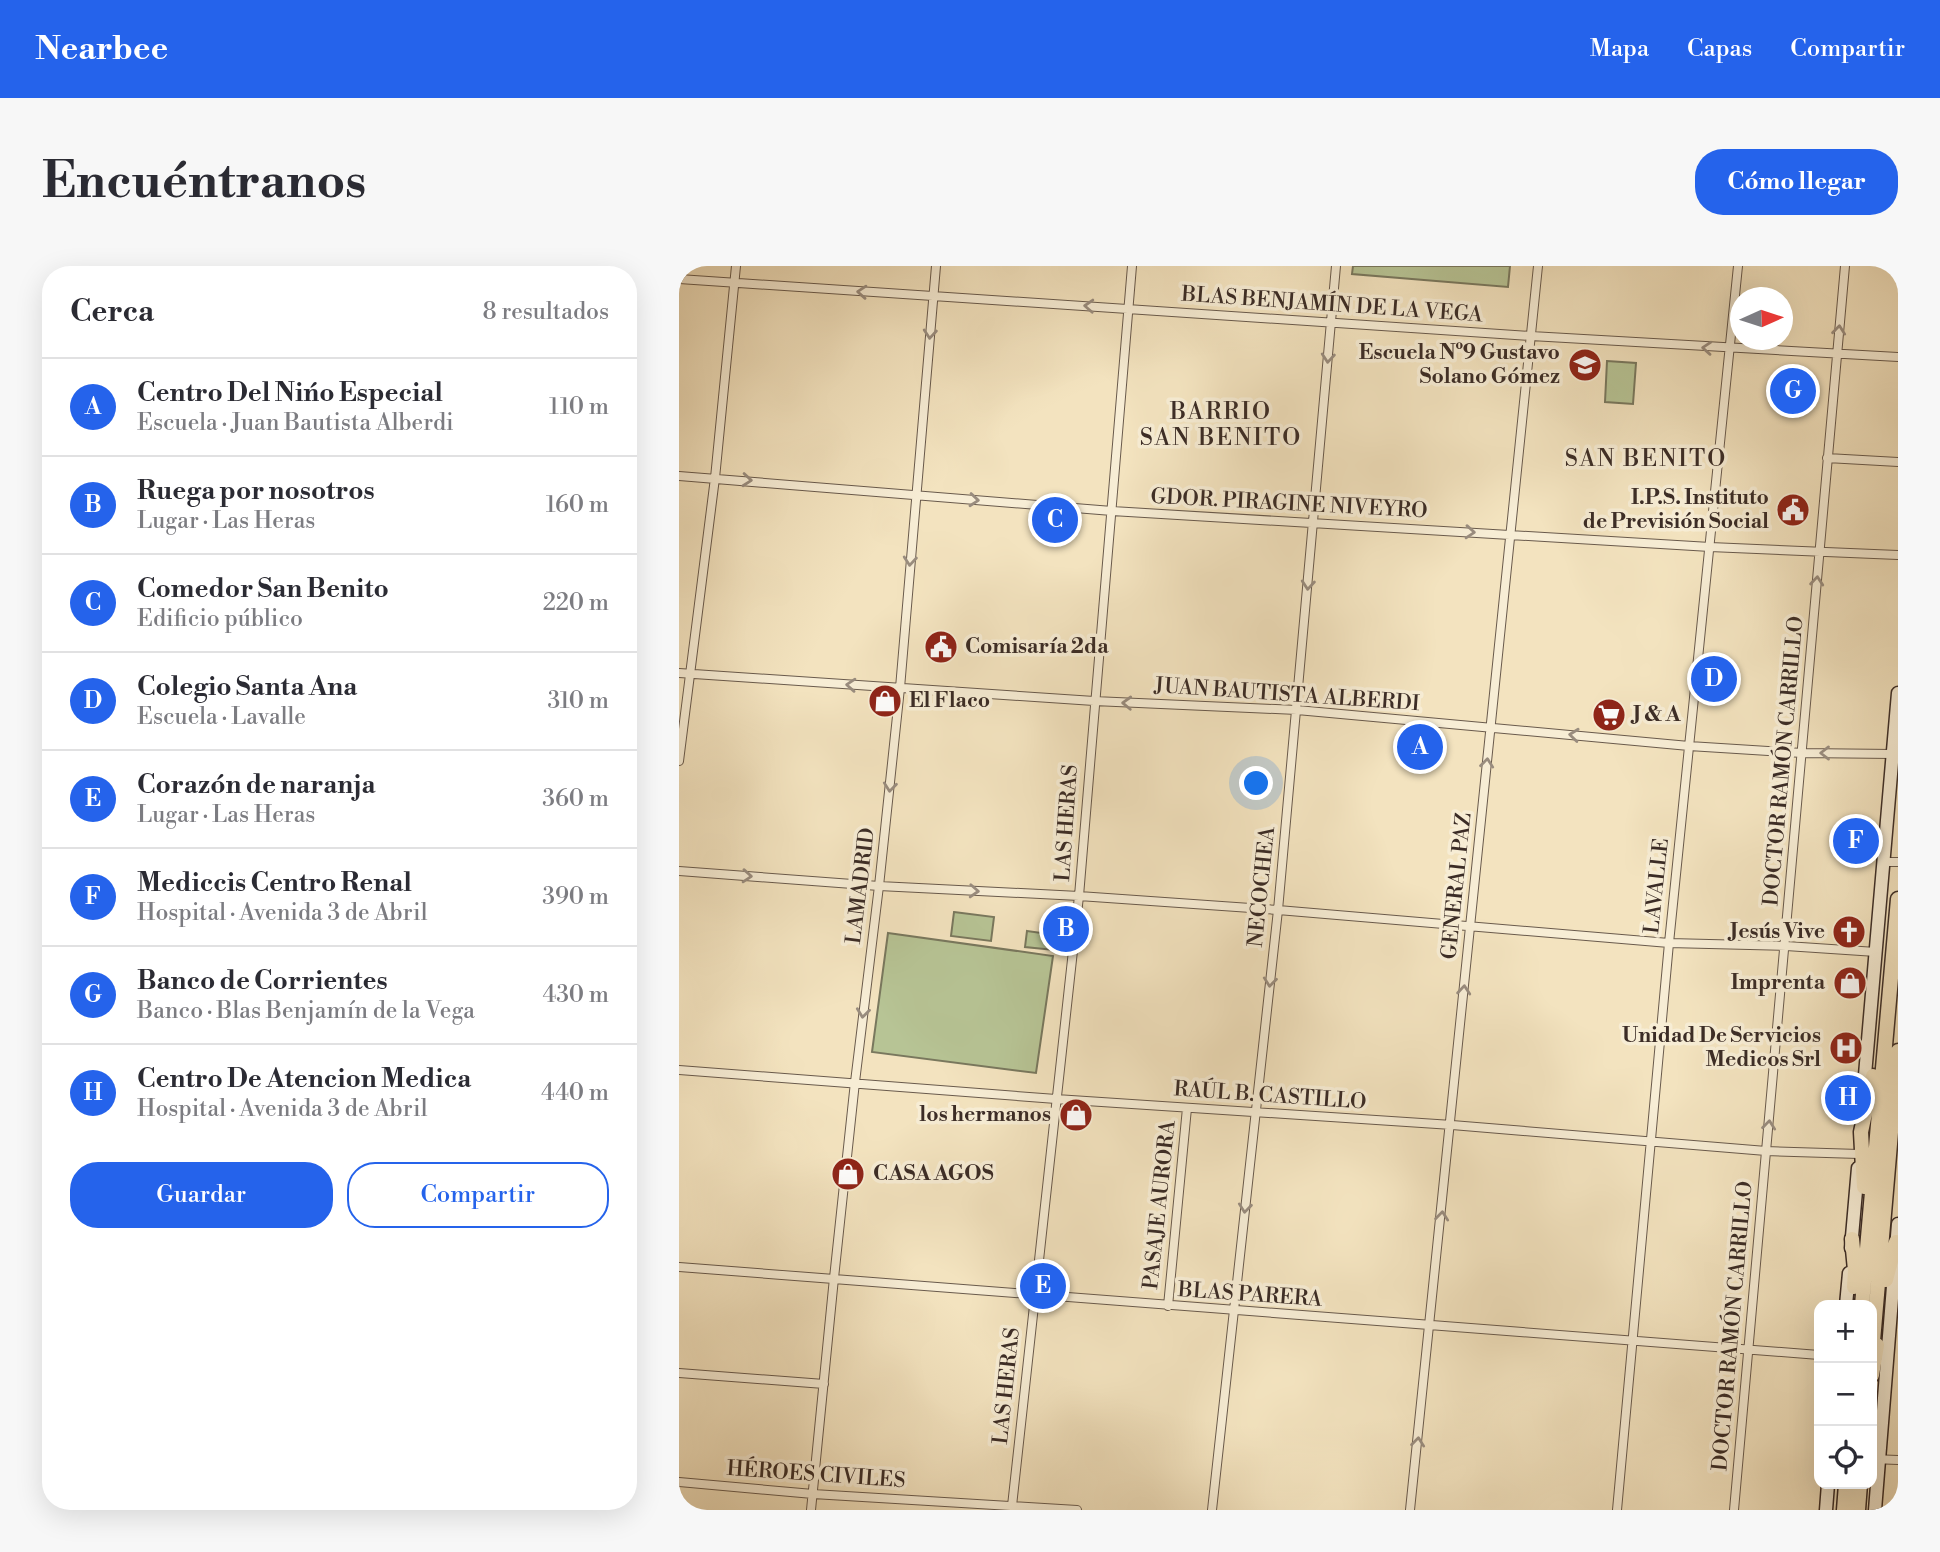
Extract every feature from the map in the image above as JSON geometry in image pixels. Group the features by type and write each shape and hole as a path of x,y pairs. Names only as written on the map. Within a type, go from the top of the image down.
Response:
{"highway":[{"path":"1853,1300 1855,1270 1863,1231 1883,1069 1898,898"},
{"path":"1862,1300 1864,1177 1861,1132 1883,1069 1898,1051"},
{"path":"1863,1231 1868,1300"},
{"path":"1874,1363 1887,1271 1897,1235"},
{"path":"1844,1510 1846,1489"},
{"path":"1858,1510 1860,1489"}],"main road":[{"path":"1883,1069 1876,952 1892,862 1893,754 1898,693"},
{"path":"1847,1300 1863,1231 1859,1153 1861,1132"},
{"path":"1877,1449 1898,1224"},
{"path":"1826,1510 1828,1489"},
{"path":"1875,1489 1875,1510"}],"street":[{"path":"679,761 715,478 736,266"},
{"name":"LAMADRID","path":"811,1510 855,1082 880,886 936,266"},
{"name":"LAS HERAS","path":"1011,1506 1079,896 1132,266"},
{"name":"NECOCHEA","path":"1212,1510 1278,910 1336,266"},
{"name":"GENERAL PAZ","path":"1410,1510 1453,1125 1470,925 1538,266"},
{"name":"LAVALLE","path":"1736,287 1738,266"},
{"name":"DOCTOR RAMÓN CARRILLO","path":"1734,1510 1845,266"},
{"name":"BLAS BENJAMÍN DE LA VEGA","path":"679,279 1730,349"},
{"name":"LAVALLE","path":"1617,1510 1669,943 1731,350"},
{"name":"BLAS BENJAMÍN DE LA VEGA","path":"1748,350 1898,357"},
{"path":"1827,458 1898,462"},
{"name":"GDOR. PIRAGINE NIVEYRO","path":"679,476 1112,511 1710,547 1898,555"},
{"name":"JUAN BAUTISTA ALBERDI","path":"679,673 1094,701 1297,710 1689,746 1802,753 1893,754"},
{"path":"679,871 1278,910 1669,943 1876,952"},
{"name":"RAÚL B. CASTILLO","path":"679,1070 1056,1099 1453,1125 1766,1151 1859,1153"},
{"name":"PASAJE AURORA","path":"1168,1306 1187,1108"},
{"path":"1863,1231 1897,1235"},
{"name":"BLAS PARERA","path":"679,1267 1814,1355"},
{"path":"679,1373 824,1384"},
{"path":"1877,1460 1898,1460"},
{"name":"HÉROES CIVILES","path":"679,1482 813,1494 1077,1510"}],"green space":[{"path":"1353,266 1510,266 1508,287 1352,274"},
{"path":"1607,361 1636,363 1633,404 1605,402"},
{"path":"954,912 994,917 991,941 951,936"},
{"path":"1027,931 1056,935 1054,950 1025,947"},
{"path":"888,933 1053,956 1036,1073 872,1052"}],"place":[{"name":"Escuela Nº9 Gustavo Solano Gómez","path":"1585,365"},
{"name":"Banco de Corrientes","path":"1793,391"},
{"name":"I.P.S. Instituto de Previsión Social","path":"1793,510"},
{"name":"Comedor San Benito","path":"1055,520"},
{"name":"Comisaría 2da","path":"941,647"},
{"name":"Colegio Santa Ana","path":"1714,679"},
{"name":"El Flaco","path":"885,701"},
{"name":"J & A","path":"1609,715"},
{"name":"Centro Del Nińo Especial","path":"1420,747"},
{"name":"Mediccis Centro Renal","path":"1856,841"},
{"name":"Ruega por nosotros","path":"1066,929"},
{"name":"Jesús Vive","path":"1849,932"},
{"name":"Imprenta","path":"1850,983"},
{"name":"Unidad De Servicios Medicos Srl","path":"1846,1048"},
{"name":"Centro De Atencion Medica","path":"1848,1098"},
{"name":"los hermanos","path":"1076,1115"},
{"name":"CASA AGOS","path":"848,1174"},
{"name":"Corazón de naranja","path":"1043,1286"}],"district":[{"name":"BARRIO SAN BENITO","path":"1221,425"},
{"name":"SAN BENITO","path":"1646,459"}]}
